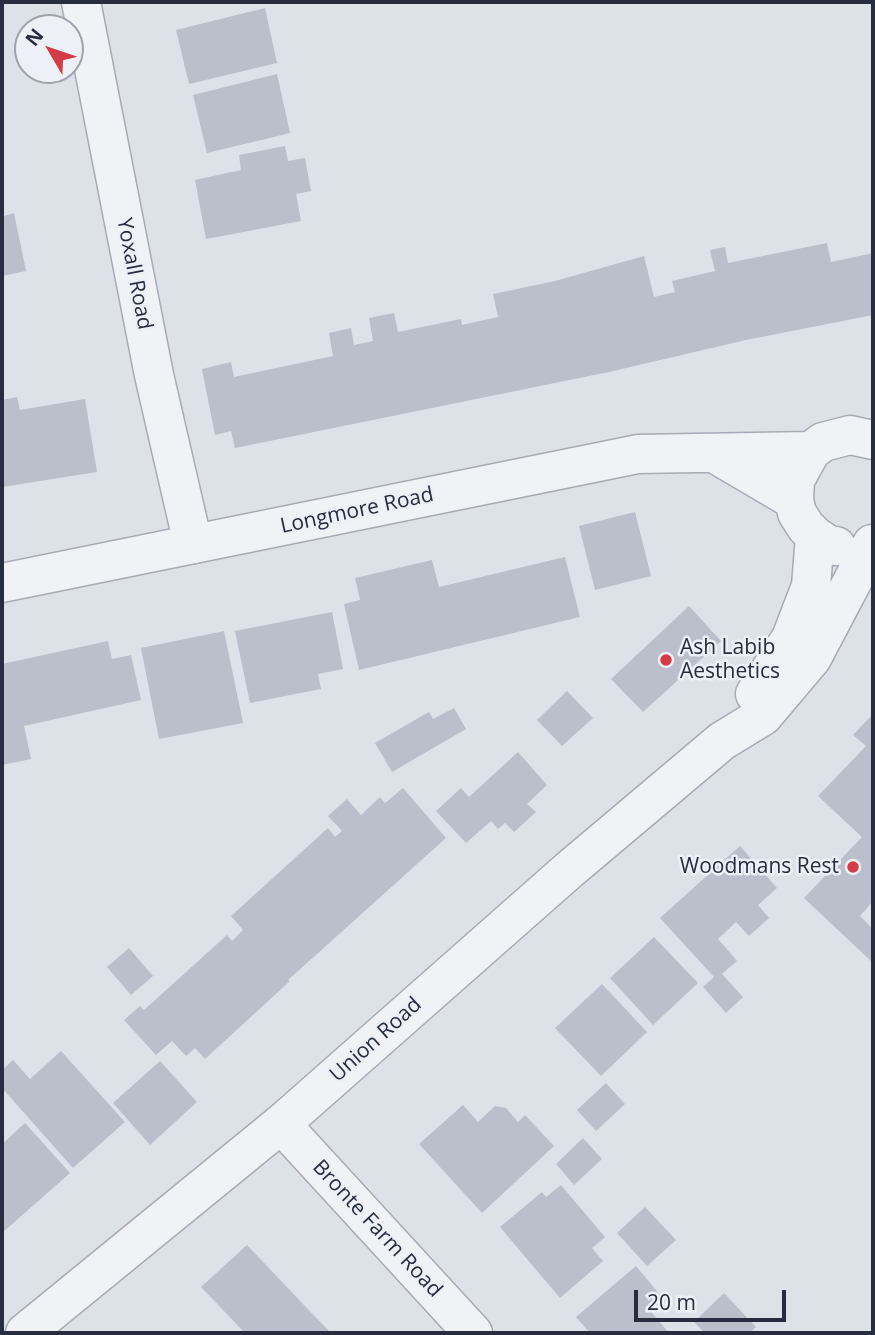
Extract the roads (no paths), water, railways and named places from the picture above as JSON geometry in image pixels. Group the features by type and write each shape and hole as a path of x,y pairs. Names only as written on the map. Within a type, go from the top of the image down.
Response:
{"street":[{"name":"Yoxall Road","path":"81,2 154,375 193,544"},
{"path":"873,440 850,435 822,442 811,451 795,480 794,500 797,513 806,527 829,545 850,549 873,544"},
{"name":"Longmore Road","path":"2,583 638,454 811,451"},
{"path":"715,453 794,500"},
{"name":"Union Road","path":"722,741 791,638 811,586 815,536"},
{"name":"Union Road","path":"25,1333 281,1125 569,870 722,741 763,716 812,658 873,544"},
{"name":"Bronte Farm Road","path":"281,1125 473,1333"}],"place":[{"name":"Ash Labib Aesthetics","path":"666,660"},
{"name":"Woodmans Rest","path":"853,867"}]}
